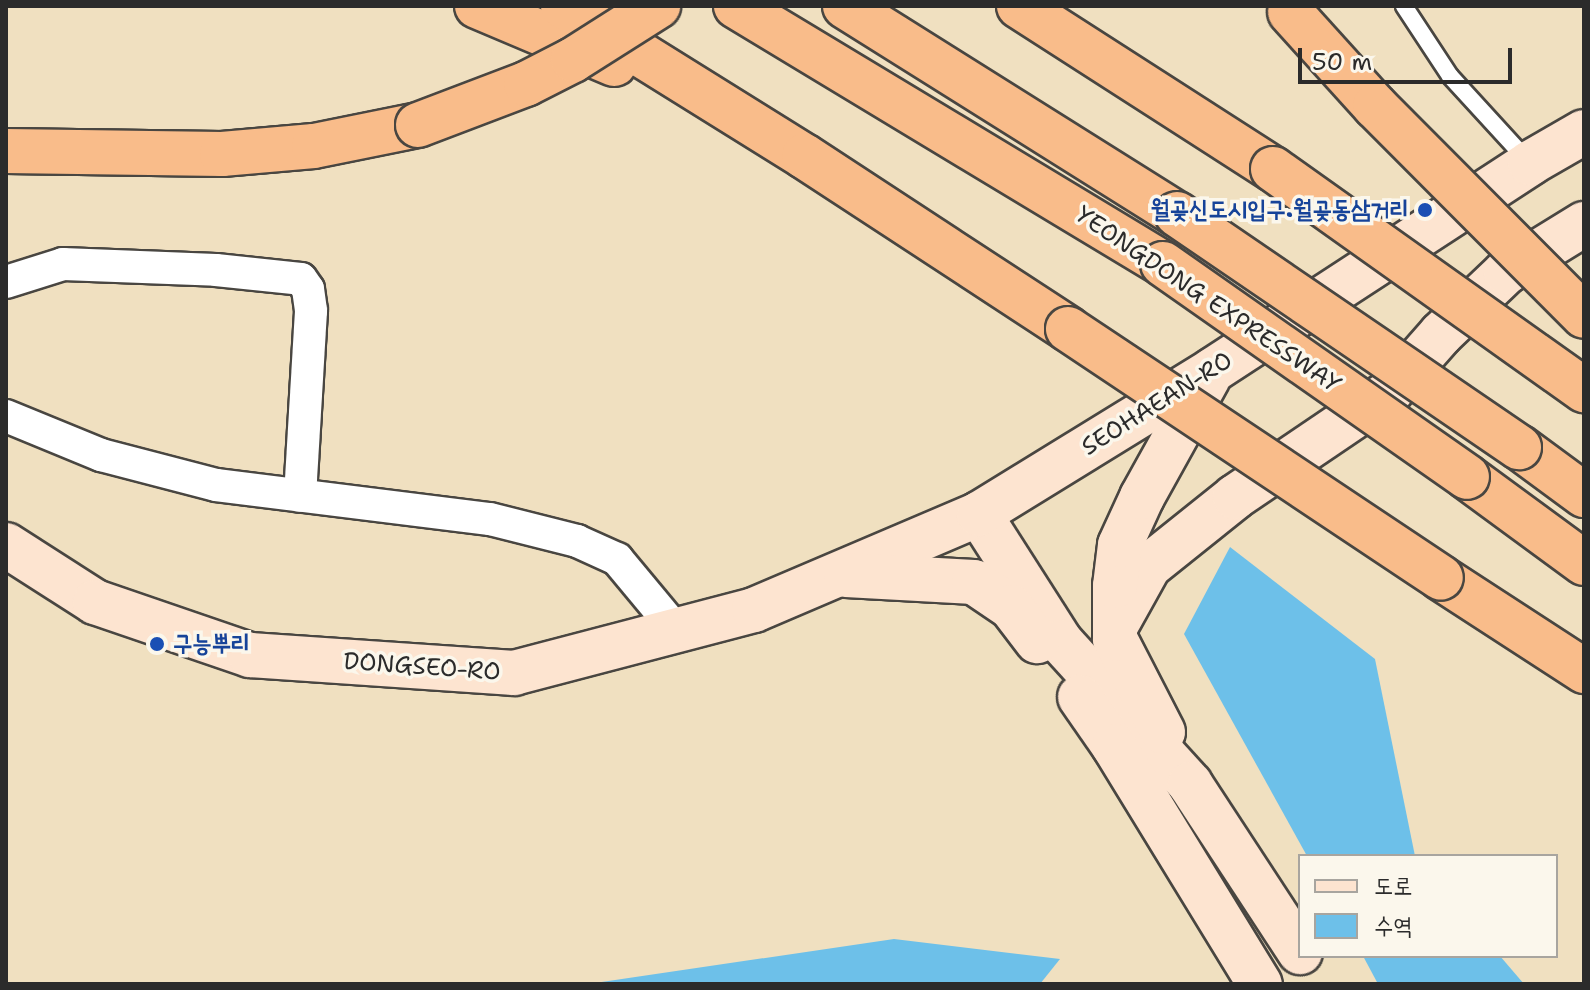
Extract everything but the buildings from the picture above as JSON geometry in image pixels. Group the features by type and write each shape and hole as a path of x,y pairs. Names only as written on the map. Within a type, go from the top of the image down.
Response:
{"highway":[{"path":"477,6 630,71 804,156"},
{"path":"563,6 804,156 1584,671"},
{"path":"6,151 222,154 314,146 418,125 526,84 573,60 658,6"},
{"name":"YEONGDONG EXPRESSWAY","path":"736,6 1163,264 1584,563"},
{"path":"845,6 1177,214 1519,447 1584,495"},
{"path":"1019,6 1273,169 1584,390"},
{"path":"1287,9 1375,106 1584,316"}],"main road":[{"name":"SEOHAEAN-RO","path":"979,514 1213,370 1530,163 1584,132"},
{"path":"1530,163 1584,159"},
{"path":"1115,627 1149,566 1235,497 1390,392 1441,334 1506,272 1584,224"},
{"path":"1213,370 1142,497 1120,545 1115,639 1190,784 1298,949"},
{"path":"979,514 1061,642 1190,784"},
{"name":"DONGSEO-RO","path":"6,545 95,602 250,655 514,673 754,610 979,514"},
{"path":"837,574 974,582 1011,607 1114,746 1260,984"},
{"path":"1061,642 1075,690"},
{"path":"1304,958 1321,984"}],"street":[{"path":"6,282 63,264 216,270 301,279 308,289 311,311 300,496"},
{"path":"6,416 101,455 216,485 490,519 577,541 617,559 676,630"}],"lane":[{"path":"1404,6 1450,76 1530,163"}],"water":[{"path":"1230,547 1375,659 1415,854 1306,854 1184,634"},
{"path":"894,939 1060,959 1040,984 588,984"},
{"path":"1364,958 1502,958 1524,984 1378,984"}],"place":[{"name":"월곶신도시입구.월곶동삼거리","path":"1425,210"},
{"name":"구능뿌리","path":"157,644"}]}
